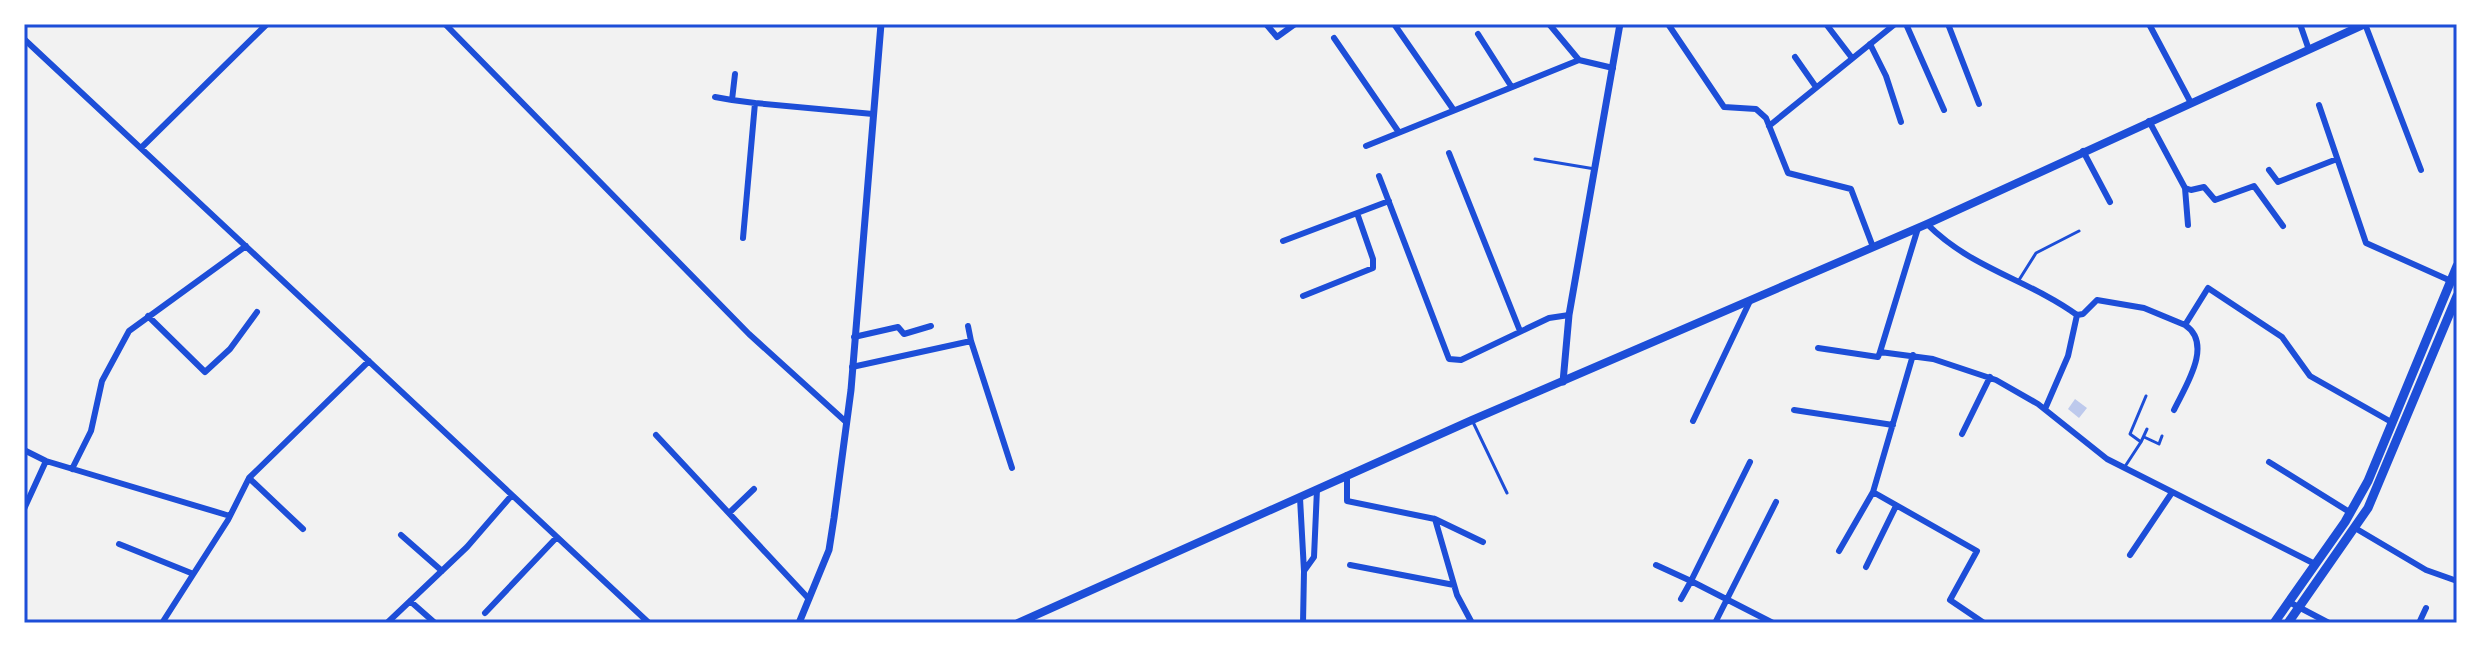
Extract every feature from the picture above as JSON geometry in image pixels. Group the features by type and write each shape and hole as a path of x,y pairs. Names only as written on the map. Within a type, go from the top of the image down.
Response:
{"main road":[{"path":"1018,623 1472,420 1922,226 2365,24"},
{"path":"2274,623 2351,513 2393,423 2457,266"},
{"path":"2288,623 2355,528 2381,482 2456,299"},
{"path":"2315,564 2326,569"}],"street":[{"path":"141,148 267,24"},
{"path":"445,24 749,334 845,421"},
{"path":"799,623 829,550 852,367 881,24"},
{"path":"1266,24 1277,37 1295,24"},
{"path":"1394,24 1453,109"},
{"path":"1549,24 1579,60"},
{"path":"1563,382 1569,315 1620,24"},
{"path":"1668,24 1724,107 1756,109 1769,126 1788,173 1851,189 1873,247"},
{"path":"1826,24 1852,58"},
{"path":"1769,126 1895,24"},
{"path":"1906,24 1944,110"},
{"path":"1948,24 1979,104"},
{"path":"2149,24 2191,103"},
{"path":"2300,24 2309,50"},
{"path":"2365,24 2421,170"},
{"path":"1478,34 1511,86"},
{"path":"1334,38 1398,131"},
{"path":"24,39 649,623"},
{"path":"1870,44 1886,76 1901,122"},
{"path":"1795,57 1816,87"},
{"path":"1366,146 1579,60 1613,68"},
{"path":"732,100 735,74"},
{"path":"715,97 873,114"},
{"path":"743,238 755,103"},
{"path":"2319,105 2366,243 2451,281"},
{"path":"2149,121 2185,188 2188,225"},
{"path":"2083,151 2110,202"},
{"path":"1449,153 1520,331"},
{"path":"2269,170 2278,182 2337,159"},
{"path":"1379,176 1449,359 1461,360 1549,318 1569,315"},
{"path":"2185,188 2204,187 2215,200 2254,186 2283,226"},
{"path":"1283,241 1389,201"},
{"path":"1303,296 1373,268 1373,259 1357,213"},
{"path":"1818,348 1878,357 1922,226 1974,262 2077,315 2083,314 2097,300 2144,308 2194,331 2196,365 2174,410"},
{"path":"72,469 91,431 102,381 129,331 246,246"},
{"path":"2200,282 2282,337 2310,376 2393,423"},
{"path":"2185,325 2208,288"},
{"path":"1693,421 1750,301"},
{"path":"148,316 205,372 230,349 257,312"},
{"path":"2045,409 2068,356 2077,315"},
{"path":"854,337 894,328 904,334 931,326"},
{"path":"968,326 1012,468"},
{"path":"852,367 971,341"},
{"path":"1880,352 1913,355 1990,377 2045,409 2107,459 2171,494 2315,564"},
{"path":"1839,551 1873,492 1913,355"},
{"path":"162,623 230,516 249,478 369,361"},
{"path":"1962,434 1990,377"},
{"path":"1794,410 1893,425"},
{"path":"656,435 809,599"},
{"path":"24,450 46,461 230,516"},
{"path":"24,509 46,461"},
{"path":"1681,599 1750,462"},
{"path":"2269,462 2351,513"},
{"path":"1347,475 1347,501 1435,519 1483,542"},
{"path":"249,478 303,529"},
{"path":"729,513 754,489"},
{"path":"1304,571 1314,557 1317,489"},
{"path":"1873,492 1977,551 1950,600 1984,623"},
{"path":"2130,555 2171,494"},
{"path":"387,623 442,571 512,495"},
{"path":"1300,498 1303,623"},
{"path":"1715,623 1776,502"},
{"path":"1866,567 1896,506"},
{"path":"1435,519 1454,585 1472,623"},
{"path":"2355,528 2415,564 2457,581"},
{"path":"401,535 442,571"},
{"path":"485,613 557,537"},
{"path":"119,544 191,573"},
{"path":"1350,565 1454,585"},
{"path":"1656,565 1773,623"},
{"path":"410,601 435,623"},
{"path":"2289,602 2329,623"},
{"path":"2419,623 2426,608"}],"lane":[{"path":"1535,159 1595,169"},
{"path":"2017,283 2040,250 2079,231"},
{"path":"2141,442 2130,434 2146,396"},
{"path":"1472,420 1507,493"},
{"path":"2124,468 2147,429"},
{"path":"2144,437 2159,444 2162,436"}],"building":[{"path":"2075,399 2087,408 2079,418 2068,409"}]}
